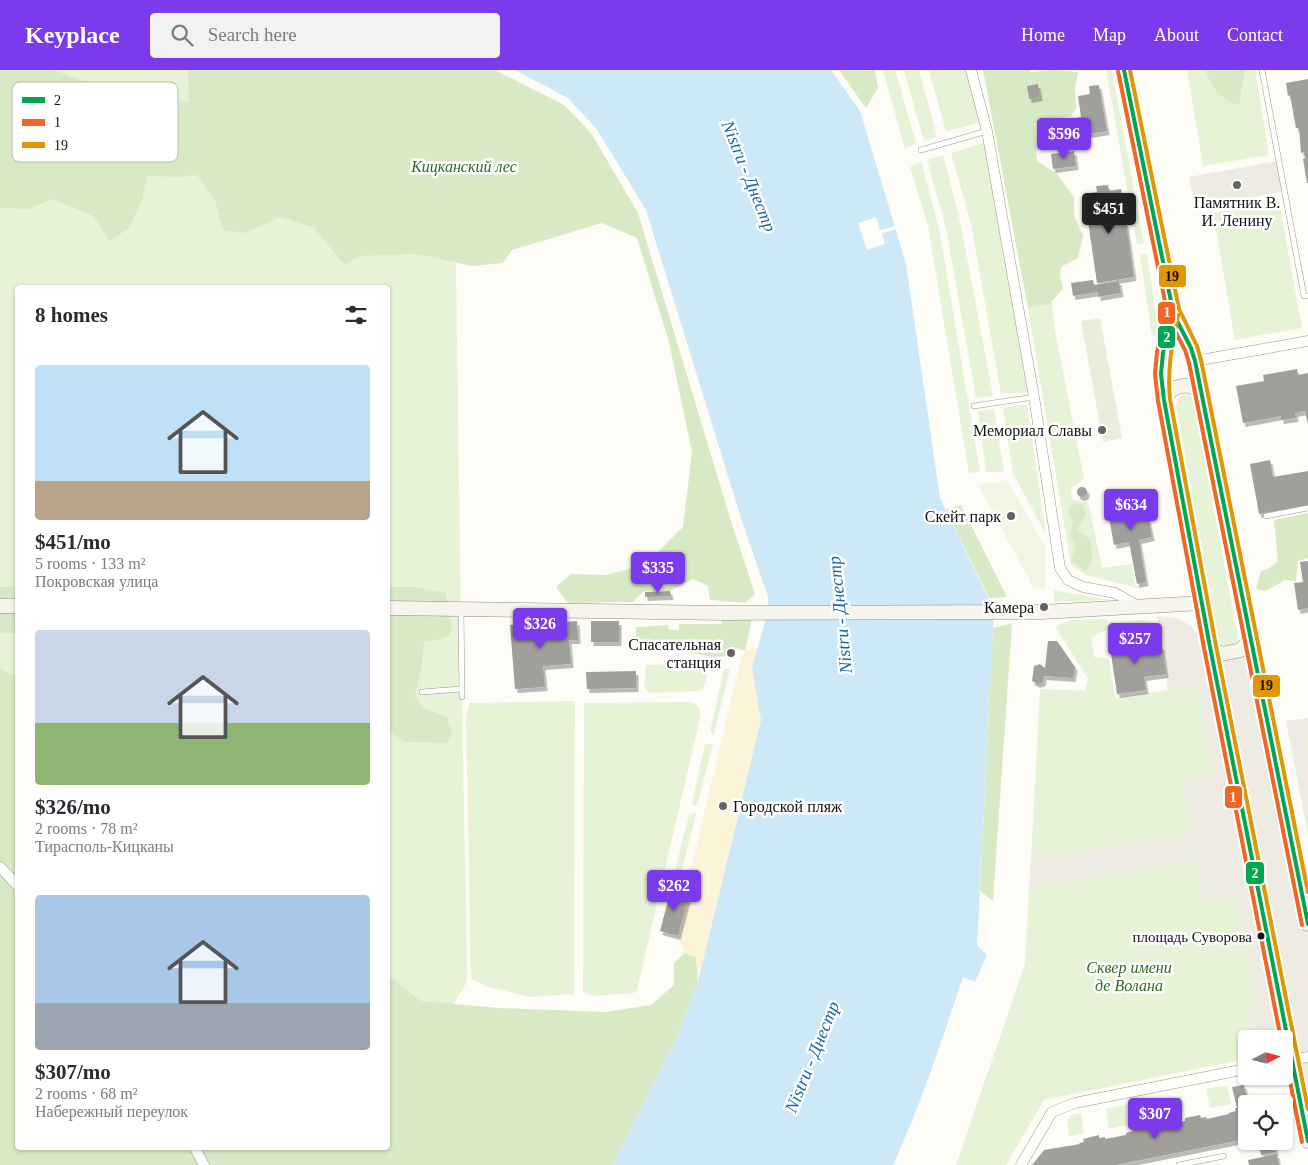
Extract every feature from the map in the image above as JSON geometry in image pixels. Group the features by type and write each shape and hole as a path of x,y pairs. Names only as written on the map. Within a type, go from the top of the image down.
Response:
{"main road":[{"path":"1124,70 1173,311 1191,348 1195,361 1308,924"},
{"path":"1173,311 1163,353 1161,374 1164,400 1282,1030"},
{"path":"1164,400 1167,393 1172,389 1186,386 1192,386 1202,394"},
{"path":"390,608 722,613 1042,612 1202,603"},
{"path":"0,606 15,606"},
{"path":"1210,647 1222,654 1241,650 1250,638"},
{"path":"1293,1081 1308,1141"}],"street":[{"path":"971,70 987,131 1034,397 1060,568 1068,580 1083,587 1116,593 1139,606"},
{"path":"1195,361 1308,341"},
{"path":"0,867 15,883"},
{"path":"1293,1060 1308,1058"},
{"path":"1052,1112 1075,1103 1238,1071"},
{"path":"1034,1142 1043,1127"},
{"path":"196,1150 204,1165"}],"lane":[{"path":"1262,70 1304,296 1308,296"},
{"path":"921,150 987,131"},
{"path":"974,406 1034,397"},
{"path":"1266,516 1308,508"},
{"path":"461,608 462,697"},
{"path":"422,692 461,689"},
{"path":"1043,1127 1052,1112"},
{"path":"1021,1165 1034,1142"},
{"path":"1179,1165 1197,1163 1224,1156"}],"green space":[{"path":"0,70 422,70 444,223 456,267 467,982 412,1073 390,1096 390,285 15,285 15,1150 53,1150 315,1165 0,1165"},
{"name":"Кицканский лес","path":"0,70 54,70 90,82 12,82 12,162 178,162 178,100 189,102 188,70 495,70 564,105 591,133 638,213 731,521 755,594 745,603 710,600 708,586 693,579 670,591 644,591 633,602 568,603 556,587 571,574 606,575 645,565 683,527 692,452 669,342 637,238 602,223 512,250 503,263 472,266 417,254 359,256 345,265 313,227 280,217 246,233 223,230 215,201 197,175 177,177 147,176 142,200 129,228 110,241 93,216 53,199 29,209 0,208"},
{"path":"839,70 875,70 878,88 866,108"},
{"path":"883,70 895,70 916,144 905,149"},
{"path":"904,70 919,70 937,137 924,141"},
{"path":"929,70 966,70 981,122 946,132"},
{"path":"983,70 1078,72 1075,88 1076,108 1071,116 1034,123 1037,161 1056,173 1074,197 1074,215 1083,236 1078,258 1061,267 1060,276 1063,289 1051,302 1052,304 1028,308"},
{"path":"1106,70 1112,70 1144,243 1137,245"},
{"path":"1187,70 1255,70 1269,155 1203,166"},
{"path":"1206,70 1245,70 1239,105 1222,97 1210,82"},
{"path":"984,143 1028,392 1001,394 971,224 951,153"},
{"path":"943,155 961,225 993,396 976,398 946,228 927,160"},
{"path":"921,162 939,228 980,472 969,473 928,226 910,167"},
{"path":"1279,201 1302,328 1235,340 1213,213"},
{"path":"1147,254 1159,335 1152,336 1140,255"},
{"path":"1052,304 1055,331 1084,479 1071,488 1071,494 1073,500 1088,502 1102,568 1132,564 1135,585 1146,590 1086,575 1071,565 1028,308"},
{"path":"1100,318 1122,438 1103,442 1081,321"},
{"path":"1182,395 1193,398 1238,637 1237,642 1232,645 1225,646 1219,641 1176,405"},
{"path":"1027,404 1046,535 1013,473 1003,408"},
{"path":"994,409 1004,472 986,472 978,411"},
{"name":"Скейт парк","path":"1007,480 1046,548 1046,587 1034,589 978,485"},
{"path":"1071,504 1083,505 1086,515 1077,530 1090,539 1093,560 1085,572 1072,560 1075,546 1070,534 1073,522 1068,512"},
{"path":"961,505 1007,597 989,598 946,510"},
{"path":"1308,513 1308,558 1298,561 1296,581 1285,580 1266,591 1256,589 1261,571 1268,569 1278,561 1274,520"},
{"path":"0,587 15,587 15,634 0,633"},
{"path":"390,587 415,587 446,593 452,627 449,636 424,642 422,664 415,697 424,708 447,717 452,733 447,743 404,742 390,732"},
{"path":"1054,590 1109,600 1054,602"},
{"path":"722,618 752,618 745,651 733,647 727,649 726,656 714,657 665,648 636,638 636,627 668,625 669,630 679,630 679,624 722,624"},
{"path":"1108,619 1109,629 1091,637 1094,657 1109,659 1115,698 1197,686 1213,775 1184,781 1193,833 1031,859 1040,689 1085,691 1088,679 1055,626 1071,620"},
{"path":"1141,620 1159,624 1162,646 1131,650 1129,637 1119,638 1116,623"},
{"path":"1012,623 993,901 980,891 993,628"},
{"path":"707,663 706,684 699,691 650,693 644,687 646,665"},
{"path":"0,669 15,676 15,1150 390,1150 390,978 421,1001 500,1008 605,1012 651,1005 674,985 674,963 684,953 696,957 698,982 676,1040 613,1165 0,1165"},
{"path":"724,669 730,669 714,735 710,732"},
{"path":"575,701 574,994 530,997 485,986 471,978 466,717 470,703"},
{"path":"688,702 694,703 700,709 700,718 637,990 634,993 594,996 583,992 584,703"},
{"path":"705,744 713,744 697,806 692,804"},
{"path":"696,813 679,883 673,878 689,815"},
{"name":"Сквер имени де Волана","path":"1197,860 1205,904 1237,899 1255,995 1248,1008 1253,1030 1238,1030 1238,1061 1044,1100 1006,1165 956,1165 1025,964 1029,888"},
{"path":"1227,1085 1231,1104 1210,1108 1206,1089"},
{"path":"1181,1096 1184,1113 1158,1117 1155,1100"},
{"path":"1129,1104 1132,1124 1109,1129 1106,1109"},
{"path":"1081,1113 1084,1133 1069,1136 1067,1120 1071,1115"}],"sand":[{"name":"Городской пляж","path":"758,648 752,668 761,720 698,982 696,957 684,953 678,936 689,894 685,893 741,659 745,651"}],"shaded area":[{"path":"1278,161 1284,191 1195,208 1189,177"},
{"path":"1157,616 1177,618 1191,626 1199,636 1204,649 1279,1030 1253,1030 1248,1008 1255,995 1237,899 1205,904 1197,860 1029,888 1031,859 1193,833 1184,781 1213,775 1197,686 1168,691"},
{"name":"площадь Суворова","path":"1250,639 1308,924 1308,1141 1293,1065 1293,1030 1286,1030 1210,647 1222,654"},
{"path":"1308,718 1308,835 1286,721"}],"water":[{"name":"Nistru - Днестр","path":"515,70 831,70 860,111 906,264 940,498 994,610 977,946 987,955 975,982 963,977 922,1095 893,1165 613,1165 676,1040 698,982 761,720 752,668 768,611 768,597 741,518 646,210 596,128 568,98"}],"pier":[{"path":"876,217 880,230 897,226 898,229 882,233 885,244 867,250 858,223"}],"building":[{"path":"1308,79 1307,183 1303,159 1305,158 1304,152 1301,153 1299,128 1296,128 1286,83"},
{"path":"1038,84 1040,97 1029,99 1027,86"},
{"path":"1099,85 1107,131 1041,142 1038,125 1081,117 1078,96 1090,94 1089,86"},
{"path":"1074,151 1076,166 1053,169 1051,154"},
{"path":"1108,185 1109,191 1121,189 1134,277 1097,283 1084,194 1097,192 1096,186"},
{"path":"1093,280 1094,285 1119,281 1121,293 1098,297 1098,292 1073,296 1071,283"},
{"path":"1297,369 1298,375 1308,373 1308,424 1305,411 1295,413 1296,418 1281,420 1281,416 1243,423 1236,386 1264,381 1263,375"},
{"path":"1270,460 1273,477 1308,471 1308,505 1259,514 1250,464"},
{"path":"1080,487 1084,487 1087,492 1086,496 1080,497 1077,494 1077,490"},
{"path":"1145,500 1152,537 1139,540 1146,582 1137,584 1129,542 1114,545 1107,507"},
{"path":"1308,561 1308,608 1298,610 1294,583 1303,582 1300,562"},
{"path":"670,591 671,596 645,597 645,592"},
{"path":"577,621 578,640 569,640 571,664 543,666 545,687 515,689 510,625"},
{"path":"591,621 619,621 619,642 591,642"},
{"path":"1129,637 1131,650 1162,646 1166,674 1144,677 1146,690 1117,694 1109,640"},
{"path":"1048,641 1057,641 1075,667 1073,678 1044,676 1043,682 1038,684 1032,681 1034,666 1040,664 1045,668"},
{"path":"636,671 636,688 587,689 586,672"},
{"path":"671,889 689,894 678,936 660,931"},
{"path":"1244,1085 1246,1095 1238,1095 1238,1141 1116,1165 1032,1165 1044,1150 1080,1144 1084,1142 1083,1139 1099,1135 1099,1138 1105,1137 1105,1139 1126,1135 1126,1133 1133,1131 1132,1129 1148,1125 1148,1128 1154,1127 1154,1129 1179,1124 1179,1122 1185,1121 1185,1118 1200,1115 1201,1118 1206,1117 1207,1119 1229,1114 1236,1111 1235,1108 1237,1108 1232,1087"},
{"path":"1146,1101 1148,1110 1135,1112 1133,1103"},
{"path":"1260,1150 1276,1150 1276,1152 1261,1155"},
{"path":"1277,1154 1279,1165 1249,1165 1248,1160"}],"transit line":[{"name":"2","path":"1124,70 1173,311 1163,353 1161,374 1164,400 1210,647 1308,1141"},
{"name":"19","path":"1130,70 1179,309 1197,346 1201,360 1308,892"},
{"name":"1","path":"1118,71 1167,311 1157,352 1155,374 1158,401 1204,648 1279,1030"},
{"name":"2","path":"1173,313 1191,348 1195,361 1308,924"},
{"name":"19","path":"1178,315 1170,367 1170,399 1216,646 1308,1109"},
{"name":"1","path":"1167,316 1185,350 1189,363 1302,925"},
{"name":"1","path":"1291,1085 1302,1142"}],"place":[{"name":"Памятник В. И. Ленину","path":"1237,185"},
{"name":"Мемориал Славы","path":"1102,430"},
{"name":"Скейт парк","path":"1011,516"},
{"name":"Камера","path":"1044,607"},
{"name":"Спасательная станция","path":"731,653"},
{"name":"Городской пляж","path":"723,806"},
{"name":"площадь Суворова","path":"1261,936"}]}
